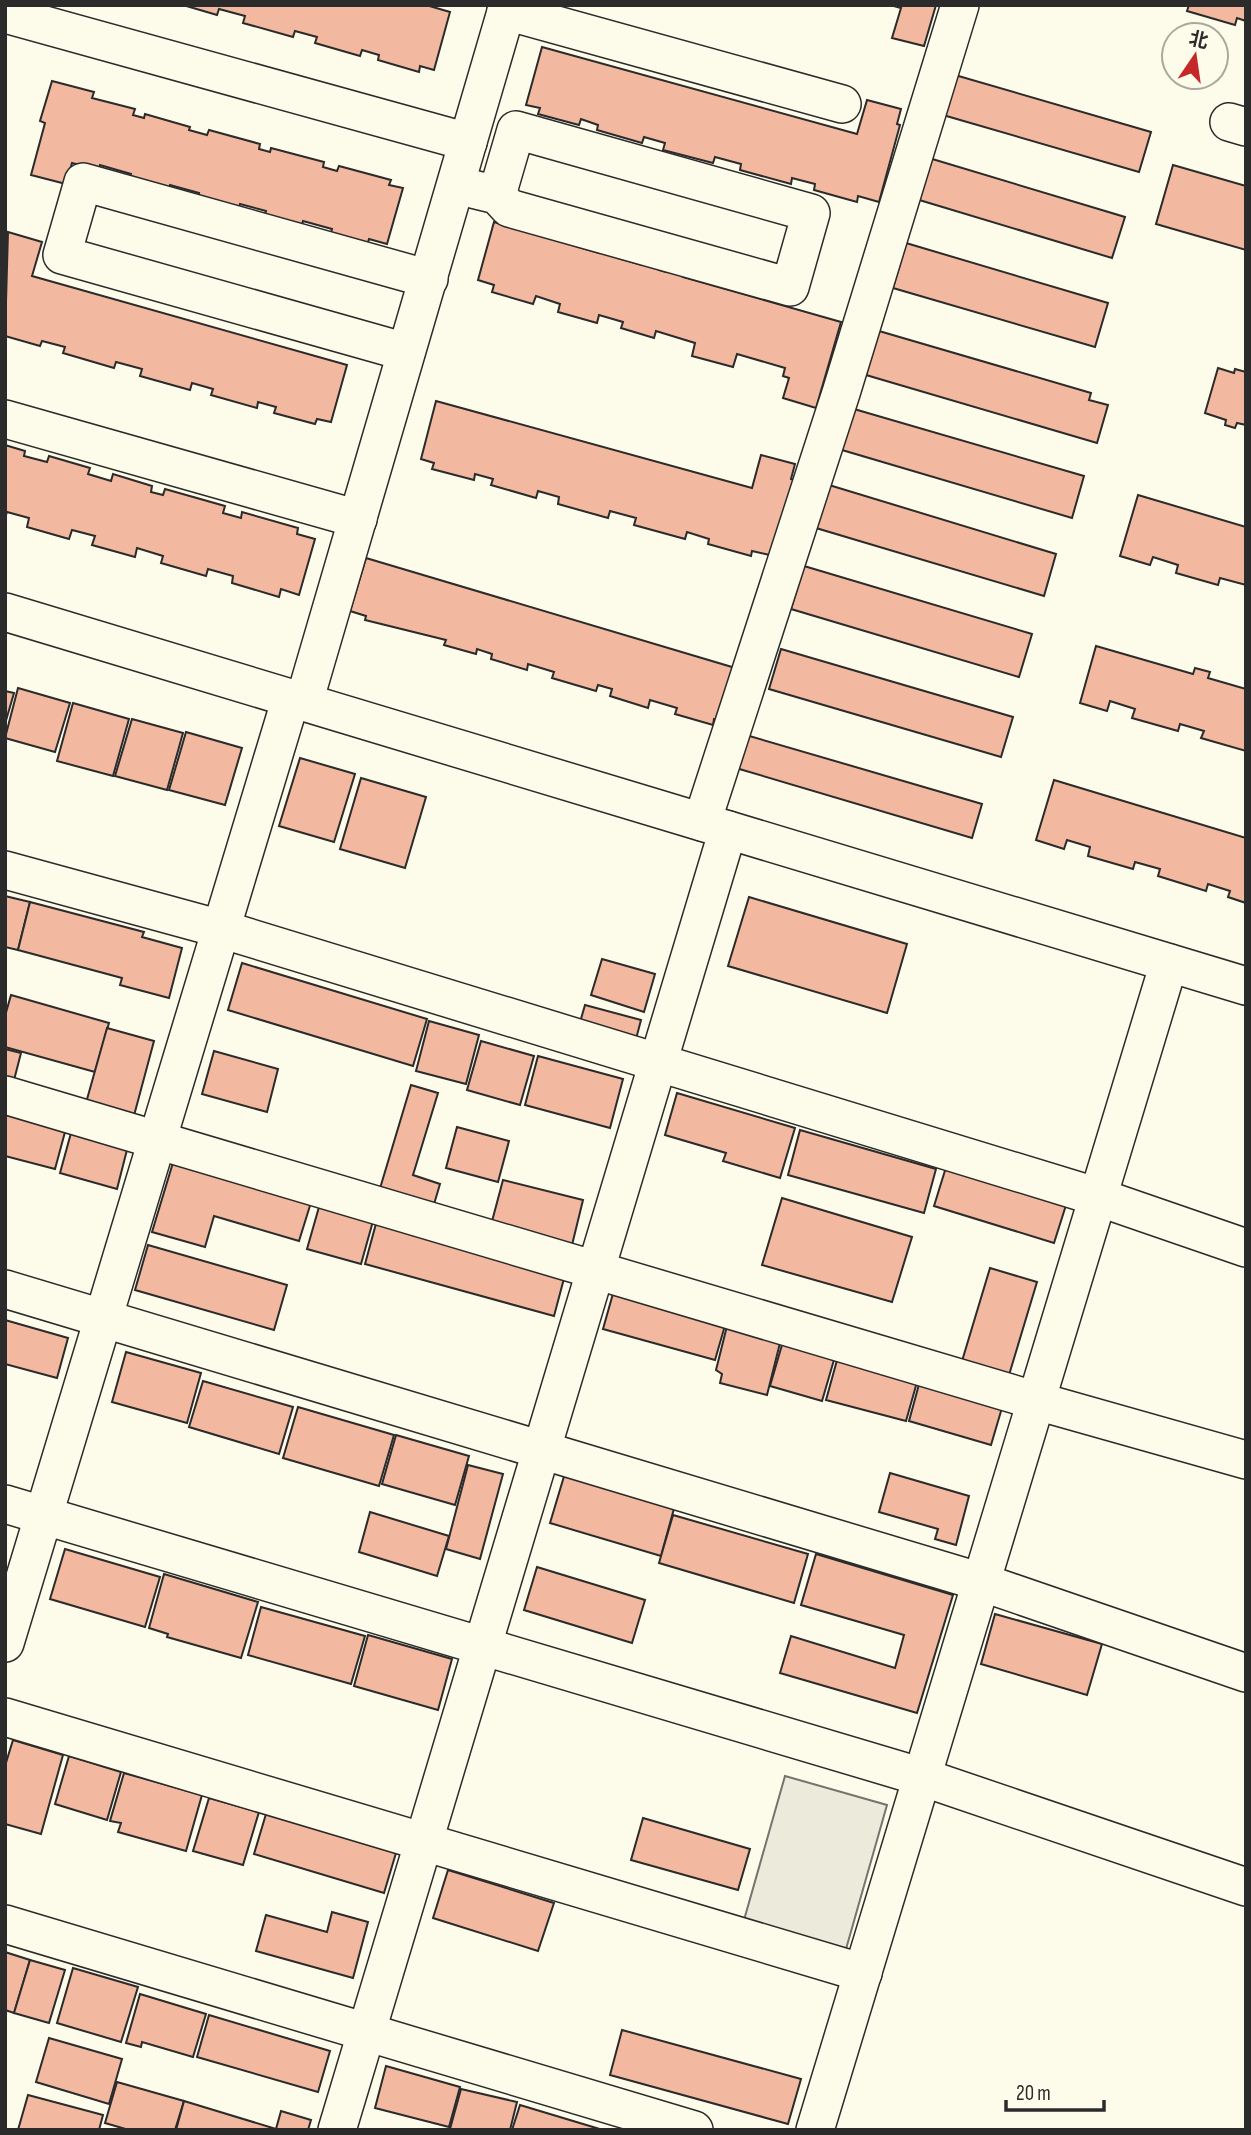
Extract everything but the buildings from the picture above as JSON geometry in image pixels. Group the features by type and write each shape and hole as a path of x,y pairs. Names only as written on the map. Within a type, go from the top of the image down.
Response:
{"street":[{"path":"337,2130 657,1062 715,826 841,394 960,5"},
{"path":"5,1643 221,929 358,519 507,8 842,104"},
{"path":"5,14 468,142"},
{"path":"456,184 497,195 509,208 790,287 811,213 516,130 497,195"},
{"path":"406,352 62,255 83,183 429,279"},
{"path":"5,419 358,519"},
{"path":"5,612 1246,986"},
{"path":"5,870 221,929 1098,1197 1246,1248"},
{"path":"815,2130 1169,963"},
{"path":"5,1095 1037,1401 1246,1460"},
{"path":"5,1289 981,1582 1246,1673"},
{"path":"5,1504 922,1777 1246,1887"},
{"path":"5,1717 863,1973"},
{"path":"5,1924 694,2130"}],"shaded area":[{"path":"785,1776 887,1805 846,1949 744,1920"}]}
